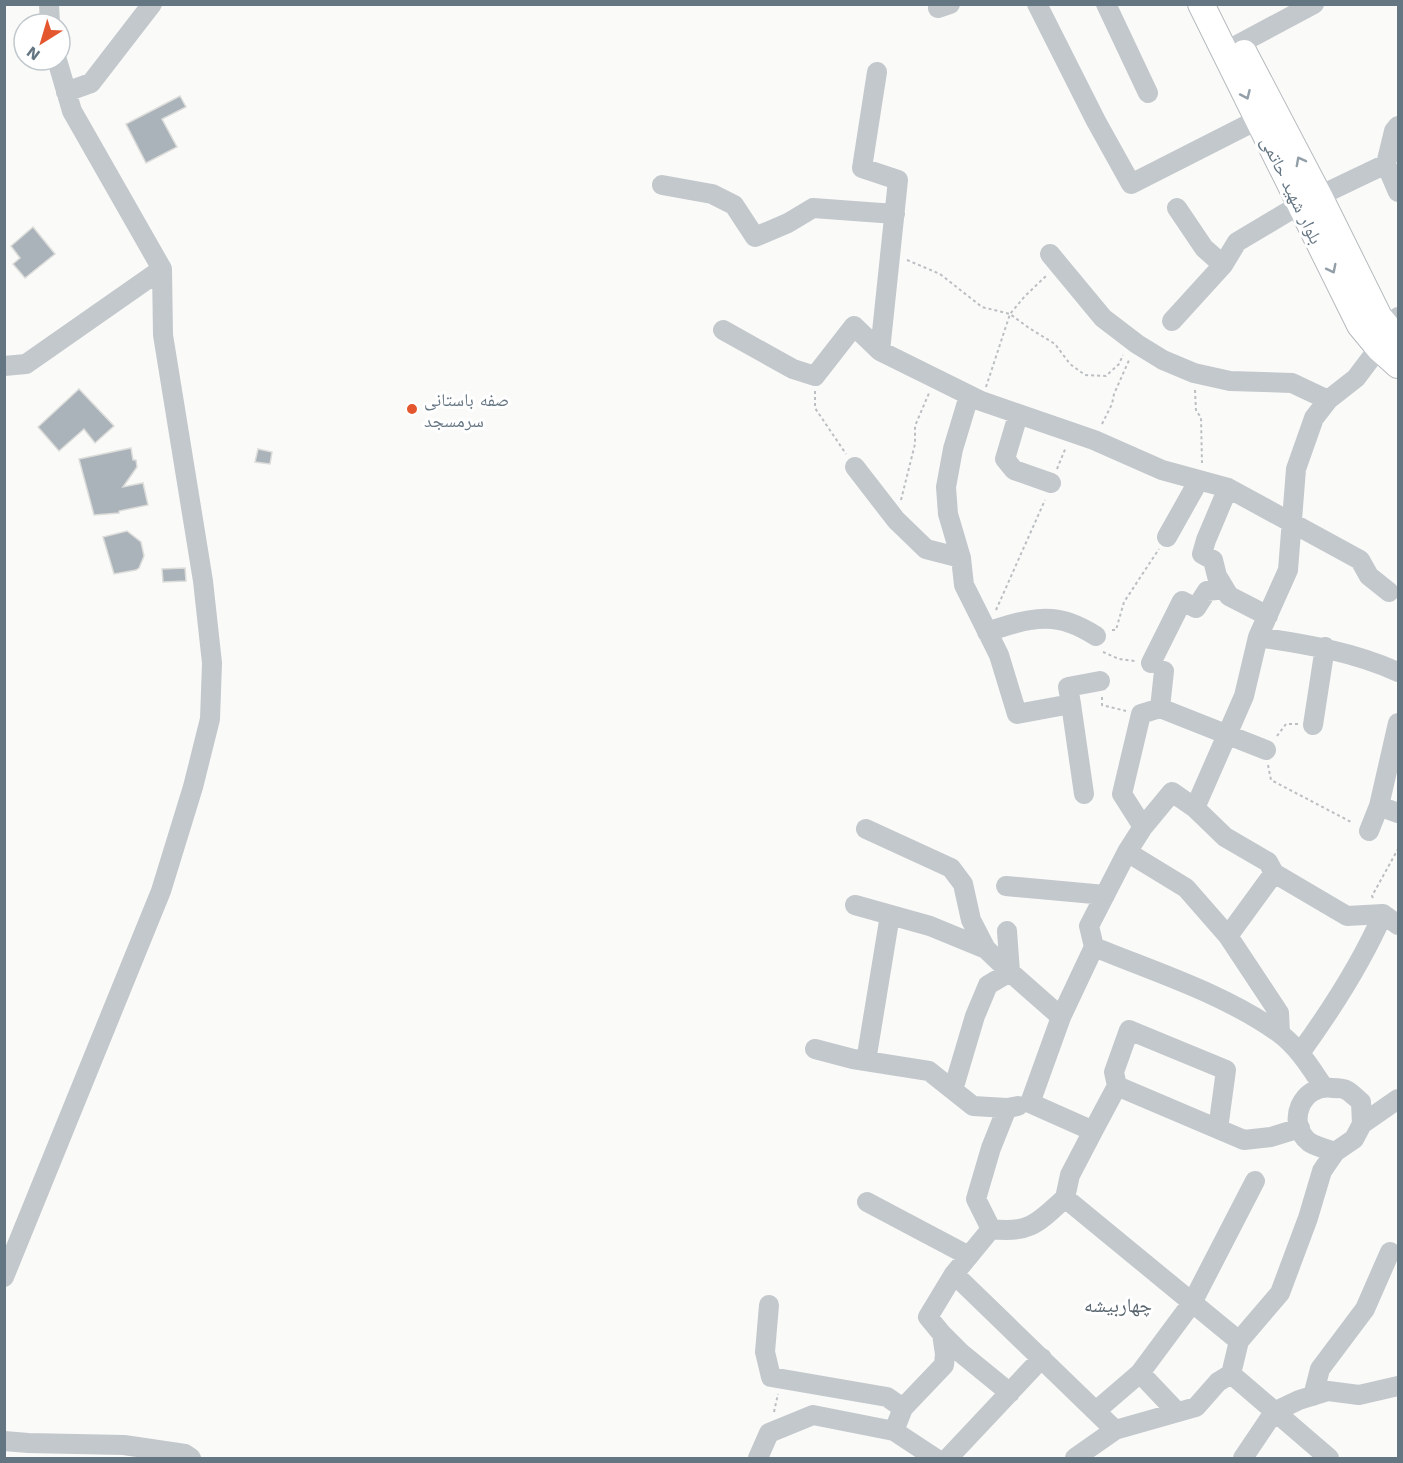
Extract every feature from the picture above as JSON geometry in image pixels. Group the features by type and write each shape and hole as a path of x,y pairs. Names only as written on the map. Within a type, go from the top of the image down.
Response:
{"main road":[{"name":"بلوار شهید حاتمی","path":"1201,4 1233,48 1309,200 1360,325 1392,334 1398,365"},
{"name":"بلوار شهید حاتمی","path":"1221,4 1257,120 1274,150 1309,200"}],"street":[{"path":"66,92 91,83 152,4"},
{"path":"1037,4 1096,121 1131,184 1257,120"},
{"path":"1106,4 1148,93"},
{"path":"1233,48 1314,4"},
{"path":"4,1277 161,891 193,787 210,718 212,663 203,581 163,335 162,269 72,111 60,72"},
{"path":"877,72 862,168 898,180 880,351"},
{"path":"1397,131 1386,164 1398,192"},
{"path":"1172,321 1223,265 1238,242 1309,200 1386,164"},
{"path":"662,185 712,195 734,205 755,237 813,208 895,214"},
{"path":"1176,208 1204,248 1223,265"},
{"path":"1054,259 1103,318 1134,342 1163,360 1194,373 1230,381 1292,383 1328,400"},
{"path":"4,366 26,364 162,269"},
{"path":"723,330 793,369 815,376 854,326 880,351 975,398 1094,440 1162,470 1228,488 1360,560 1369,576 1389,592"},
{"path":"1195,808 1244,696 1258,637 1288,570 1296,469 1314,418 1328,400 1356,378 1392,334"},
{"path":"975,398 953,449 946,487 948,514 961,558 964,585 999,655 1017,714 1071,704"},
{"path":"1018,415 1005,459 1014,470 1052,483"},
{"path":"855,467 896,520 926,549 961,558"},
{"path":"1167,537 1198,480"},
{"path":"1228,488 1202,554 1213,560 1217,576 1229,596 1268,616"},
{"path":"1160,708 1157,667 1182,601 1196,608 1208,591 1225,590"},
{"path":"987,632 1022,621 1044,619 1069,622 1096,636"},
{"path":"1258,637 1324,647 1381,664 1398,672"},
{"path":"1313,725 1324,647"},
{"path":"1084,794 1068,687 1101,681"},
{"path":"1143,827 1122,794 1141,714 1160,708 1266,750"},
{"path":"1369,831 1379,806 1398,723"},
{"path":"1030,1103 1061,1017 1094,947 1089,926 1127,852 1143,827 1172,792 1195,808 1225,837 1268,862 1274,873 1347,916 1390,920"},
{"path":"1379,806 1398,813"},
{"path":"866,829 951,868 963,884 971,920 986,949 1061,1017"},
{"path":"1127,852 1186,888 1228,936 1279,1013 1280,1034"},
{"path":"1228,936 1274,873"},
{"path":"1006,886 1105,895"},
{"path":"855,905 930,926 986,949"},
{"path":"866,1060 890,915"},
{"path":"1300,1053 1330,1010 1368,948 1390,920"},
{"path":"1007,931 1010,972"},
{"path":"1094,947 1232,1004 1280,1034 1300,1053 1323,1086"},
{"path":"953,1090 975,1016 988,985 1010,972"},
{"path":"991,1229 1012,1232 1040,1221 1065,1198 1070,1175 1117,1086 1114,1072 1129,1030 1226,1070 1218,1129"},
{"path":"815,1048 929,1071 973,1106 1007,1108 1030,1103 1093,1131"},
{"path":"1117,1086 1244,1140 1271,1137 1300,1128"},
{"path":"1335,1152 1309,1142 1300,1128 1298,1115 1302,1102 1310,1092 1323,1086 1346,1089 1360,1102 1362,1124"},
{"path":"1075,1458 1115,1430 1196,1407 1218,1382 1231,1374 1239,1341 1280,1293 1322,1171 1335,1152 1354,1139 1362,1124 1398,1099"},
{"path":"991,1229 976,1199 1007,1108"},
{"path":"1097,1410 1140,1373 1192,1303 1255,1181"},
{"path":"1065,1198 1239,1341"},
{"path":"867,1202 969,1256"},
{"path":"991,1229 954,1274 928,1317 961,1353 1010,1393"},
{"path":"1313,1396 1320,1369 1365,1309 1390,1251"},
{"path":"954,1274 1097,1410 1115,1430"},
{"path":"770,1305 765,1352 771,1377 887,1397 903,1408"},
{"path":"894,1431 903,1408 944,1365 942,1334"},
{"path":"948,1458 1042,1358"},
{"path":"1140,1373 1177,1412"},
{"path":"1231,1374 1329,1458"},
{"path":"1243,1458 1274,1412 1328,1391 1359,1395 1398,1386"},
{"path":"758,1458 769,1432 813,1415 894,1431 935,1458"},
{"path":"4,1441 124,1445 186,1454 191,1458"}],"path":[{"path":"890,255 923,265 940,274 982,307 1010,314 1056,344 1070,364 1085,375 1106,376 1119,364 1134,342"},
{"path":"975,398 1010,314 1054,259"},
{"path":"1094,440 1112,404 1113,394 1134,342"},
{"path":"1194,373 1196,411 1201,417 1202,473 1198,480"},
{"path":"815,376 815,408 855,467"},
{"path":"896,520 915,444 915,426 934,379"},
{"path":"987,632 1052,483 1071,433"},
{"path":"1157,667 1119,659 1104,653 1096,636 1103,630 1116,630 1124,602 1167,537"},
{"path":"1101,681 1102,705 1141,714"},
{"path":"1313,725 1286,724 1266,750 1270,780 1369,831"},
{"path":"1390,920 1372,896 1398,849"},
{"path":"769,1432 782,1379"}],"building":[{"path":"180,96 186,107 162,119 177,147 146,163 126,124"},
{"path":"33,227 55,254 25,278 13,264 20,258 11,246"},
{"path":"79,389 114,426 95,443 84,429 59,451 38,427"},
{"path":"131,448 137,467 123,487 143,483 148,505 119,511 119,513 94,515 79,459"},
{"path":"258,449 272,452 270,464 255,462"},
{"path":"127,531 141,542 144,556 136,570 114,574 103,537"},
{"path":"185,568 186,581 163,582 162,569"}],"place":[{"name":"صفه باستانی سرمسجد","path":"412,409"}],"district":[{"name":"چهاربیشه","path":"1118,1305"}]}
